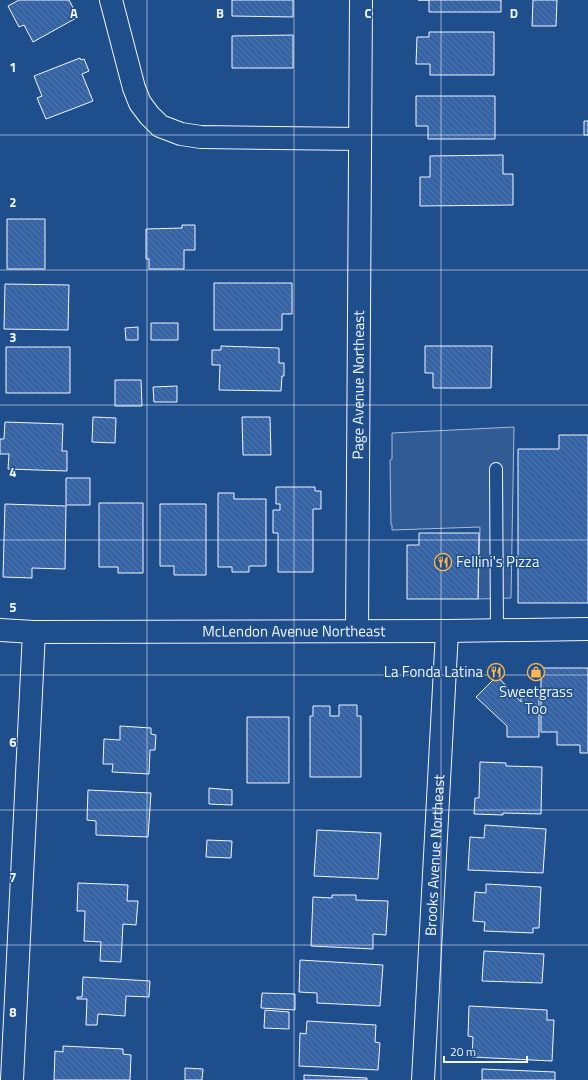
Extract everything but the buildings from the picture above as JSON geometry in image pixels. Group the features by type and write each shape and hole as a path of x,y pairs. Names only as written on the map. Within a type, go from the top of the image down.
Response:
{"street":[{"path":"110,0 134,88 140,103 160,126 181,134 201,137 360,139"},
{"name":"Page Avenue Northeast","path":"357,631 361,0"},
{"name":"McLendon Avenue Northeast","path":"0,630 34,632 447,631 588,629"},
{"name":"Brooks Avenue Northeast","path":"423,1080 447,631"},
{"path":"12,1080 34,632"}],"lane":[{"path":"496,469 497,630"}],"shaded area":[{"path":"514,427 511,598 478,599 480,527 392,530 390,460 392,459 392,433"}],"place":[{"name":"Fellini's Pizza","path":"443,562"},
{"name":"La Fonda Latina","path":"496,672"},
{"name":"Sweetgrass Too","path":"536,672"}]}
